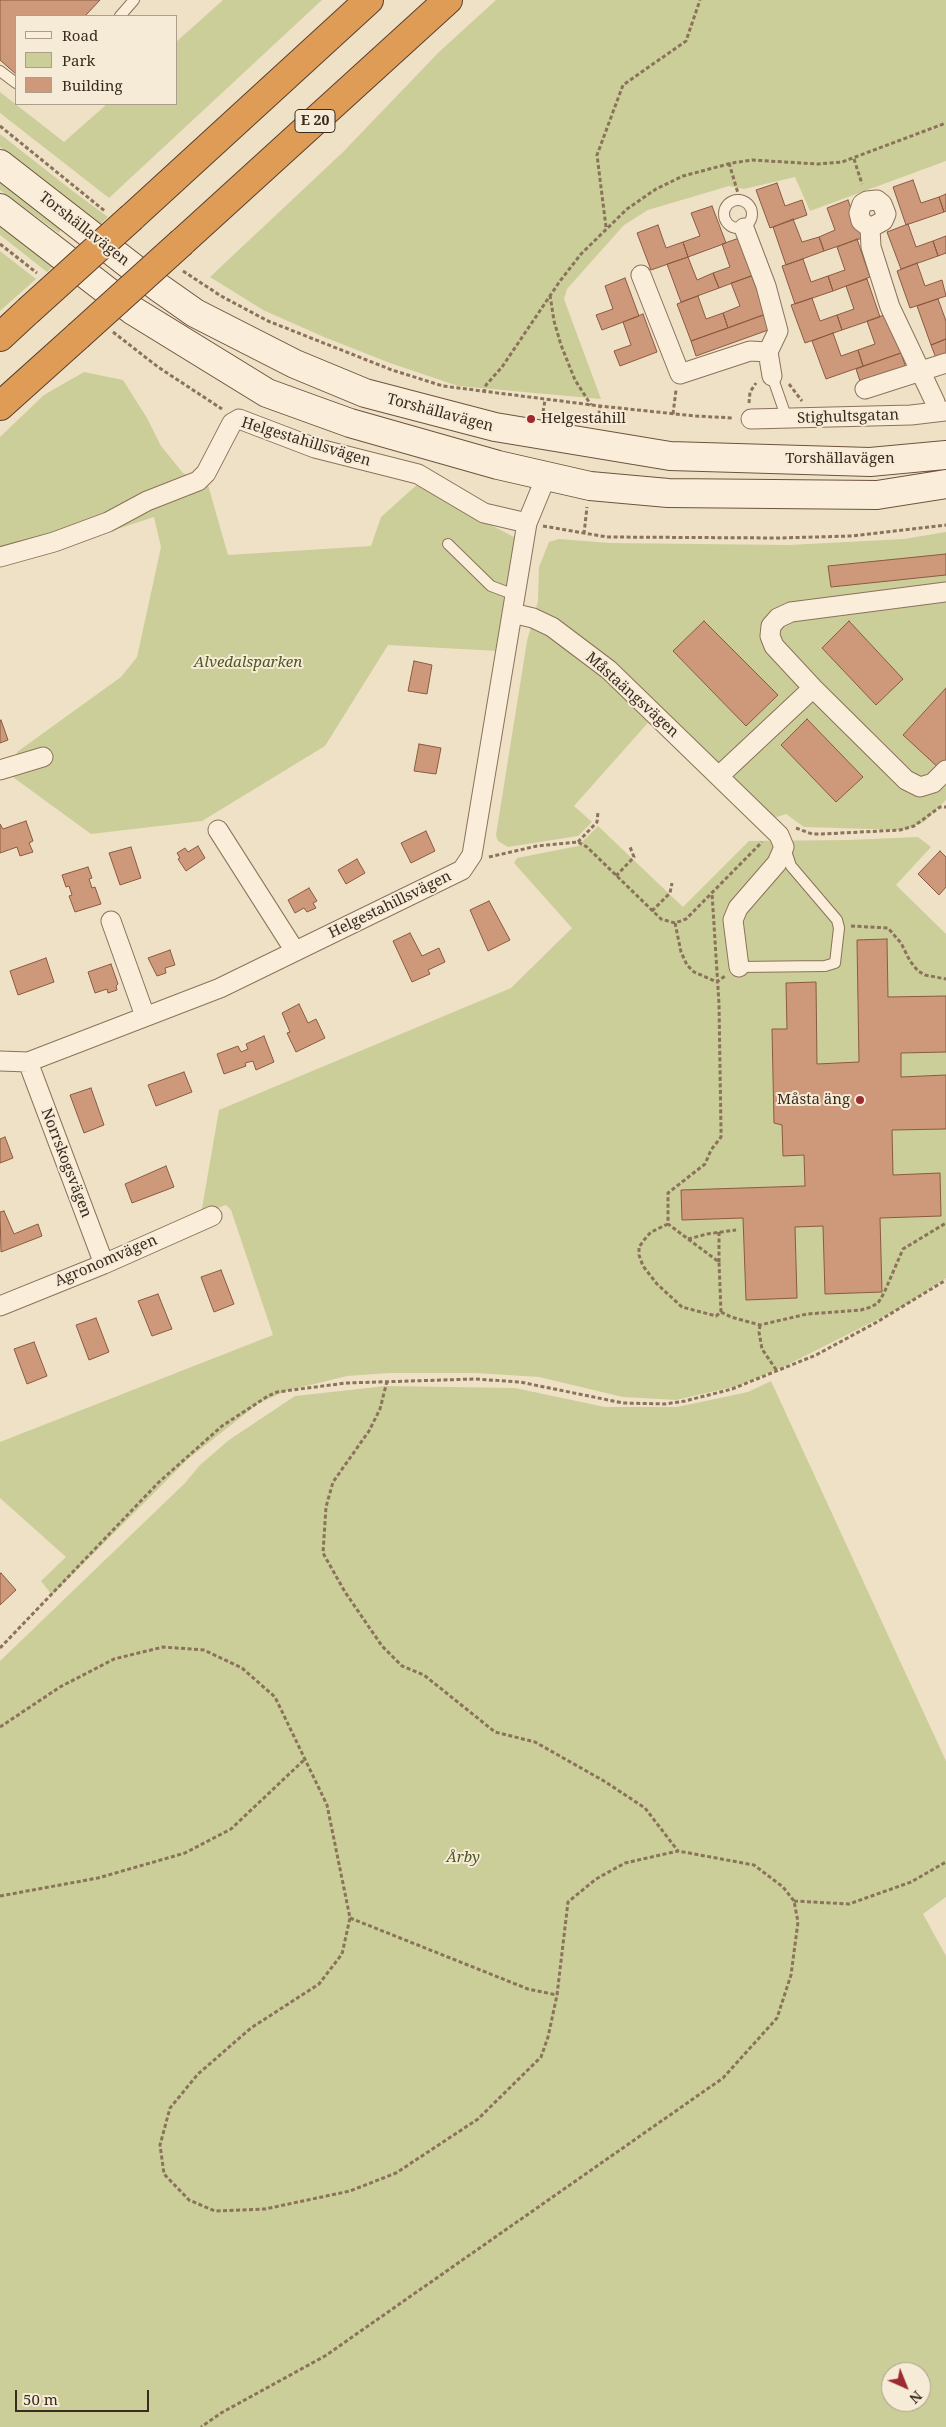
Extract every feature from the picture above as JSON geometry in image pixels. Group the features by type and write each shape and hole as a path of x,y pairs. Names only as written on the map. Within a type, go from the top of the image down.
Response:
{"highway":[{"path":"0,337 121,216 369,0"},
{"name":"E 20","path":"0,406 78,336 180,255 448,0"}],"main road":[{"name":"Torshällavägen","path":"0,164 158,287 195,313 295,364 365,393 495,428 547,427 670,456 870,462 946,455"},
{"path":"0,208 132,310 267,393 350,423 546,477 590,486 668,493 877,495 946,484"},
{"path":"546,477 547,427"}],"street":[{"path":"867,201 862,204 858,213 861,221 870,228 871,247 890,307 940,408"},
{"path":"744,228 766,286 778,331 768,352 772,376"},
{"path":"641,275 680,374 750,351 768,352"},
{"path":"865,389 946,363"},
{"name":"Stighultsgatan","path":"751,419 911,415 940,408"},
{"name":"Helgestahillsvägen","path":"0,557 108,522 147,501 198,481 206,473 232,423 238,419 315,448 418,474 484,513 527,523"},
{"path":"472,855 527,523 546,477"},
{"path":"946,592 791,612 778,618 771,626 770,636 774,646 812,688 906,780 920,787 933,783 946,770"},
{"name":"Måstaängsvägen","path":"514,604 533,618 552,627 609,670 779,835 784,847"},
{"path":"718,776 812,688"},
{"path":"0,770 43,758"},
{"path":"218,830 295,952"},
{"path":"739,967 733,920 738,908 777,863 784,847"},
{"name":"Helgestahillsvägen","path":"0,1062 28,1062 220,988 462,870 472,855"},
{"path":"111,920 144,1016"},
{"name":"Norrskogsvägen","path":"28,1062 104,1264"},
{"name":"Agronomvägen","path":"0,1306 104,1264 212,1216"}],"lane":[{"path":"121,15 134,0"},
{"path":"0,71 15,81"},
{"path":"740,200 751,206 752,219 744,228 733,228 725,221 724,211 730,202 740,200"},
{"path":"772,376 787,419"},
{"path":"448,544 491,586 514,604"},
{"path":"739,967 825,966 835,964 839,928 838,920 792,866 784,847"}],"path":[{"path":"606,228 597,155 623,85 686,41 700,0"},
{"path":"484,393 486,385 502,367 550,295 581,254 606,228 636,202 656,189 683,176 729,163 752,160 830,164 854,159 946,123"},
{"path":"0,126 121,216"},
{"path":"854,159 867,201"},
{"path":"729,163 740,200"},
{"path":"0,244 45,279"},
{"path":"180,255 244,308 305,336 392,370 443,386 484,393 673,414 751,419"},
{"path":"550,295 554,321 561,345 575,380 591,405"},
{"path":"105,326 158,367 238,419"},
{"path":"673,414 680,374"},
{"path":"545,400 547,427"},
{"path":"597,428 600,406"},
{"path":"584,534 588,500"},
{"path":"527,523 608,537 815,538 888,533 946,525"},
{"path":"472,855 482,859 537,846 578,842 587,847 665,922 675,923 686,919 779,824 786,822 812,834 900,830 914,826 940,807 946,806"},
{"path":"578,842 597,822 598,812"},
{"path":"616,876 634,857 630,847"},
{"path":"652,911 670,893 672,883"},
{"path":"712,893 720,1013 720,1137 710,1150 705,1164 668,1193 668,1224 719,1262"},
{"path":"675,923 681,952 687,965 701,977 717,982"},
{"path":"839,928 855,925 888,928 901,943 910,961 918,971 925,975 946,979"},
{"path":"717,982 739,967"},
{"path":"721,1312 731,1317 760,1324 807,1314 861,1310 878,1303 903,1249 946,1223"},
{"path":"668,1224 650,1232 644,1240 640,1247 639,1256 643,1266 657,1284 682,1307 716,1316 721,1312"},
{"path":"687,1240 736,1230"},
{"path":"719,1232 721,1312"},
{"path":"0,1648 159,1482 216,1432 256,1402 277,1392 346,1383 498,1380 603,1400 644,1404 685,1401 708,1396 777,1372 846,1339 946,1280"},
{"path":"760,1324 759,1332 762,1349 777,1372"},
{"path":"387,1381 380,1408 370,1431 333,1482 326,1507 324,1553 345,1592 382,1646 402,1666 424,1675 495,1732 535,1742 604,1781 645,1808 678,1851"},
{"path":"0,1727 60,1686 114,1658 163,1647 204,1650 242,1668 275,1697 327,1805 350,1918 342,1954 319,1984 251,2028 198,2074 170,2108 160,2145 164,2174 189,2200 215,2211 265,2209 350,2191 396,2173 478,2119 541,2057 548,2037 557,1995 568,1902 596,1878 625,1863 678,1851 754,1865 783,1887 794,1901 798,1922 791,1976 777,2018 723,2078 325,2356 221,2413 201,2427"},
{"path":"0,1896 98,1878 185,1853 231,1829 305,1759"},
{"path":"794,1901 849,1904 911,1882 946,1862"},
{"path":"350,1918 528,1989 557,1995"}],"green space":[{"path":"223,0 322,0 109,198 0,113 0,92 64,142 106,105 178,105 178,40"},
{"path":"496,0 946,0 946,161 810,211 795,177 744,189 729,186 648,210 624,225 567,289 564,299 601,399 458,386 390,363 324,337 263,310 210,277 343,152 439,52"},
{"path":"0,134 108,217 100,224 0,147"},
{"path":"0,179 61,229 59,233 0,190"},
{"path":"0,226 53,266 47,272 0,235"},
{"path":"0,251 36,279 0,311"},
{"name":"Alvedalsparken","path":"84,372 123,380 147,418 161,446 183,473 208,485 228,555 371,546 381,517 420,482 454,506 518,539 498,651 388,645 325,746 202,821 91,834 10,775 17,752 121,677 137,657 161,547 154,517 4,566 0,560 0,437 44,395"},
{"path":"946,532 946,800 924,822 903,830 804,827 786,814 774,818 662,707 574,806 592,822 578,836 508,847 498,841 496,835 527,641 538,601 539,567 549,542 559,539 610,543 789,545 904,539"},
{"path":"598,826 683,907 749,841 918,837 931,847 896,885 946,934 946,1278 900,1308 785,1366 737,1386 676,1400 623,1397 539,1377 475,1373 389,1373 347,1376 286,1391 259,1403 188,1459 52,1595 41,1581 66,1557 0,1498 0,1442 273,1335 231,1210 226,1205 201,1214 219,1110 511,988 572,928 514,863 517,858 578,846"},
{"name":"Årby","path":"771,1381 946,1761 946,1897 923,1914 946,1956 946,2427 0,2427 0,1661 185,1483 200,1465 229,1440 295,1396 386,1386 515,1388 605,1407 677,1407 748,1392"}],"building":[{"path":"0,0 100,0 86,15 15,15 15,73 0,60"},
{"path":"913,180 921,203 939,197 944,212 906,225 893,187"},
{"path":"777,183 785,206 802,200 807,215 770,228 756,190"},
{"path":"946,194 946,211 944,212 939,197"},
{"path":"848,200 862,238 824,251 819,237 835,230 827,208"},
{"path":"712,206 726,243 688,257 683,242 700,236 691,213"},
{"path":"793,219 802,242 819,237 824,251 786,265 773,227"},
{"path":"908,224 916,247 933,241 938,256 901,269 887,232"},
{"path":"658,225 666,248 683,242 688,257 651,270 637,233"},
{"path":"946,236 946,253 938,256 933,241"},
{"path":"742,237 756,274 719,288 713,273 730,267 722,244"},
{"path":"857,239 870,277 833,291 828,276 845,270 837,247"},
{"path":"688,257 697,280 713,273 719,288 681,302 667,264"},
{"path":"803,259 811,282 828,276 833,291 795,304 782,266"},
{"path":"917,263 925,286 942,280 946,296 910,308 897,271"},
{"path":"752,276 766,314 728,328 723,313 740,306 731,283"},
{"path":"625,278 639,316 602,330 596,315 613,309 605,286"},
{"path":"867,279 880,317 842,330 837,315 854,309 846,286"},
{"path":"698,296 706,319 723,313 728,328 691,341 677,304"},
{"path":"812,298 820,321 837,315 842,330 805,343 791,305"},
{"path":"938,299 946,321 946,339 931,345 917,306"},
{"path":"643,314 657,352 620,366 614,351 631,345 623,322"},
{"path":"766,314 771,329 696,356 691,341"},
{"path":"887,314 901,353 863,366 858,350 875,344 867,321"},
{"path":"833,333 841,356 858,350 863,366 826,379 812,341"},
{"path":"946,339 946,354 936,358 931,345"},
{"path":"901,353 906,368 861,384 856,369"},
{"path":"946,554 946,575 831,587 828,566"},
{"path":"704,621 778,695 746,726 673,651"},
{"path":"849,621 903,679 876,705 822,648"},
{"path":"414,661 432,665 427,694 408,691"},
{"path":"946,688 946,764 941,770 903,735"},
{"path":"807,719 863,777 836,802 781,745"},
{"path":"0,721 8,740 0,743"},
{"path":"419,744 441,748 436,774 414,771"},
{"path":"26,821 33,841 29,843 33,852 20,856 17,847 0,853 0,824 3,829"},
{"path":"426,831 435,851 411,863 401,843"},
{"path":"198,846 205,858 186,871 178,859 180,858 177,853 185,848 188,852"},
{"path":"131,847 141,878 120,885 109,853"},
{"path":"940,851 946,857 946,887 939,895 918,874"},
{"path":"357,859 365,873 346,884 338,870"},
{"path":"88,867 92,878 89,879 92,888 95,887 101,904 75,912 69,896 72,895 69,886 66,887 62,875"},
{"path":"309,888 317,901 313,903 316,908 307,912 304,908 295,913 288,900"},
{"path":"489,901 510,940 488,951 470,910"},
{"path":"410,933 422,956 439,948 445,962 428,970 430,974 412,982 393,941"},
{"name":"Måsta äng","path":"887,939 888,997 946,996 946,1052 901,1053 901,1077 946,1075 946,1129 892,1130 893,1175 940,1173 941,1216 880,1218 882,1292 825,1294 823,1226 795,1227 797,1298 746,1300 743,1218 682,1220 681,1190 805,1186 804,1155 783,1156 782,1125 774,1123 772,1029 787,1029 786,983 816,982 817,1064 859,1062 857,940"},
{"path":"170,950 175,965 165,968 166,973 157,976 148,958"},
{"path":"46,958 54,982 18,995 10,971"},
{"path":"111,964 118,984 116,986 117,990 108,993 107,989 95,993 88,972"},
{"path":"299,1004 308,1023 316,1019 325,1038 296,1052 287,1033 290,1032 282,1013"},
{"path":"264,1036 274,1062 256,1070 253,1061 245,1063 246,1066 224,1074 217,1054 238,1046 241,1052 248,1049 246,1044"},
{"path":"184,1072 192,1092 156,1106 148,1085"},
{"path":"91,1088 104,1125 84,1133 70,1095"},
{"path":"5,1137 13,1158 0,1163 0,1139"},
{"path":"166,1166 174,1187 132,1203 125,1184"},
{"path":"4,1211 14,1234 38,1224 42,1236 1,1252 0,1212"},
{"path":"221,1270 234,1304 214,1312 201,1277"},
{"path":"158,1294 172,1329 152,1336 138,1301"},
{"path":"96,1318 109,1352 89,1360 76,1325"},
{"path":"34,1342 47,1376 27,1384 14,1349"},
{"path":"0,1574 16,1590 0,1605"}],"place":[{"name":"Helgestahill","path":"531,419"},
{"name":"Måsta äng","path":"860,1100"}]}
